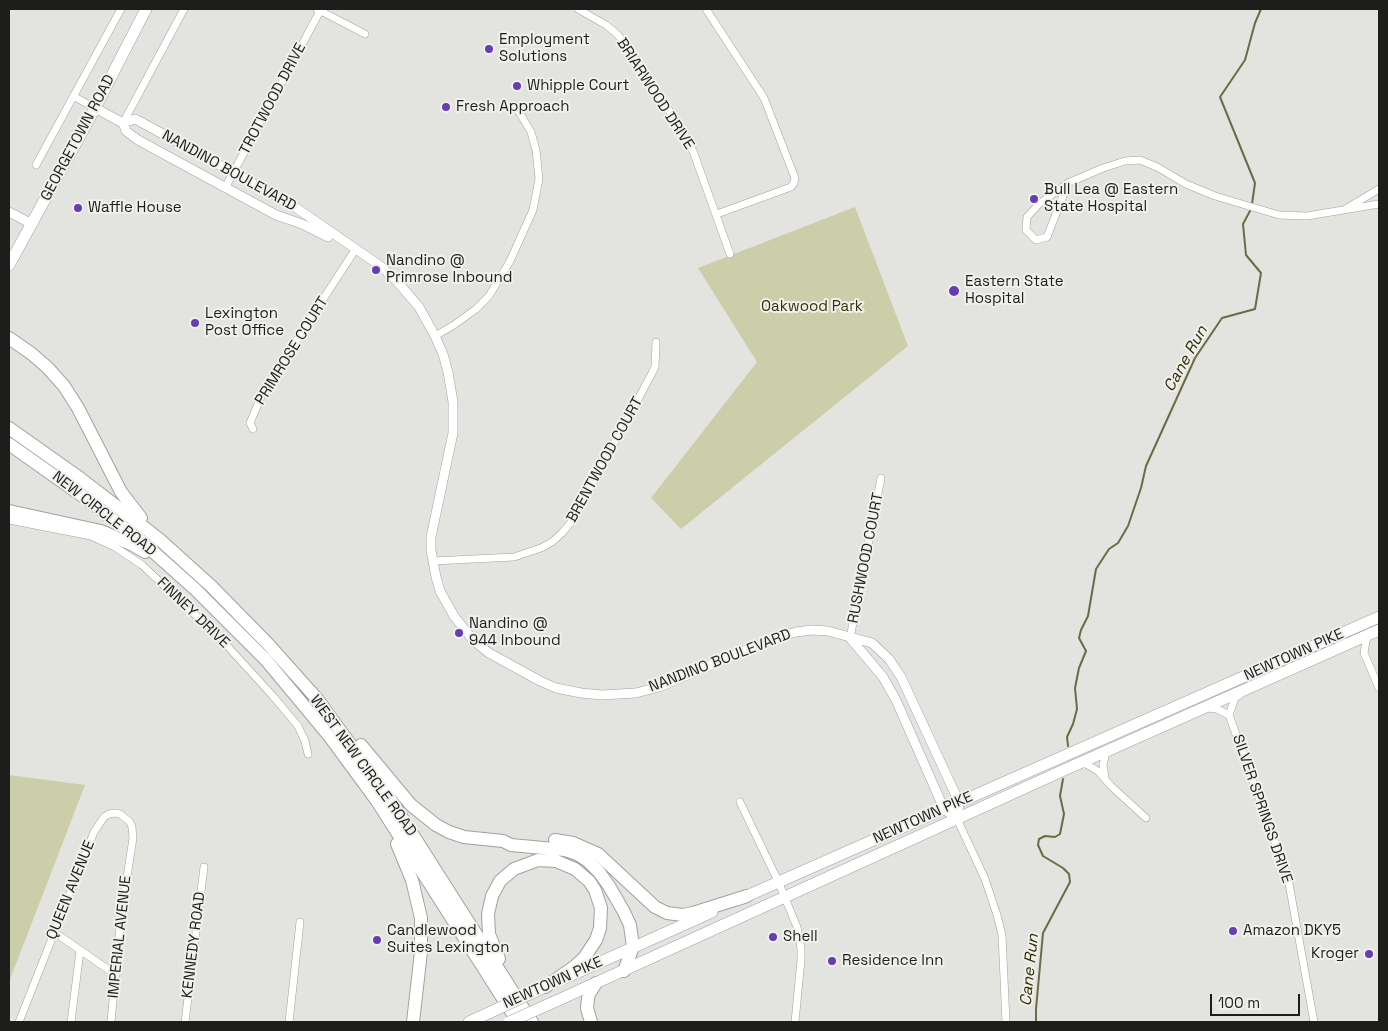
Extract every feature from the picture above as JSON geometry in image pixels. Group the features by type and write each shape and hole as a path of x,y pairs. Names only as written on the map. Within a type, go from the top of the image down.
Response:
{"highway":[{"path":"9,338 43,364 64,386 78,408 121,492 159,539"},
{"name":"NEW CIRCLE ROAD","path":"9,428 81,479 159,539"},
{"name":"NEW CIRCLE ROAD","path":"9,444 108,514 195,589"},
{"path":"9,511 89,527 114,536 142,550 195,589"},
{"name":"WEST NEW CIRCLE ROAD","path":"159,539 224,598 318,700 390,799 532,1022"},
{"name":"WEST NEW CIRCLE ROAD","path":"195,589 266,660 300,699 349,761 377,801 518,1022"},
{"path":"318,700 333,711 411,805 422,815 449,832 464,837 503,842 511,845 565,850 578,854 588,861 599,872 630,925 633,947 629,962 624,971"},
{"path":"377,801 412,880 421,918 421,952 413,1022"},
{"path":"503,842 513,839 554,840 573,843 590,849 608,863 655,907 667,913 693,913 747,896"},
{"path":"515,995 492,943 488,923 489,905 500,881 514,869 529,862 548,860 566,864 575,869 588,881 598,899 602,917 600,928 591,949 574,967 545,987"},
{"path":"591,1022 587,1008 589,994 596,983"}],"main road":[{"name":"GEORGETOWN ROAD","path":"9,266 95,108 146,9"},
{"name":"NEWTOWN PIKE","path":"469,1022 778,881 1379,617"},
{"name":"NEWTOWN PIKE","path":"509,1022 1077,764 1379,630"},
{"path":"1249,689 1257,679 1274,670 1278,662"}],"street":[{"path":"36,165 121,9"},
{"path":"123,123 184,9"},
{"name":"BRIARWOOD DRIVE","path":"578,9 606,25 617,34 688,139 717,214 730,254"},
{"path":"706,9 764,98 796,178 791,187 717,214"},
{"path":"318,10 365,34"},
{"name":"TROTWOOD DRIVE","path":"226,186 234,174 318,10"},
{"path":"74,96 95,108"},
{"path":"436,336 476,309 489,296 510,261 533,210 539,180 536,150 531,132 515,105"},
{"name":"NANDINO BOULEVARD","path":"95,108 123,123 126,131 131,135 276,215 320,230 355,250 379,266 399,283 419,307 436,336 448,372 453,417 450,447 431,537 433,561 436,577 447,605 463,630 473,640 494,656 527,675 556,688 602,695 636,693 659,687 774,638 796,632 828,631 876,646 894,666 908,691 959,802"},
{"name":"NANDINO BOULEVARD","path":"123,123 135,119 139,121 289,203 320,230"},
{"path":"1068,183 1046,237 1036,240 1026,230 1027,217 1038,204 1068,183 1102,168 1118,163 1140,160 1158,167 1186,184 1223,198 1279,215 1307,216 1379,204"},
{"path":"1342,211 1379,189"},
{"path":"9,212 32,224"},
{"name":"PRIMROSE COURT","path":"253,428 250,423 263,392 355,250"},
{"name":"BRENTWOOD COURT","path":"433,561 514,557 541,548 552,542 562,533 572,521 653,372 656,342"},
{"name":"RUSHWOOD COURT","path":"850,638 881,478"},
{"name":"FINNEY DRIVE","path":"9,520 91,536 115,547 142,565 220,638 272,695 298,726 305,741 308,754"},
{"path":"1367,636 1364,653 1379,688"},
{"path":"850,638 878,669 889,686 944,809 957,819 985,879 1002,935 1006,1022"},
{"path":"1349,644 1364,653"},
{"name":"SILVER SPRINGS DRIVE","path":"1249,689 1235,698 1229,715 1288,878 1314,1022"},
{"name":"SILVER SPRINGS DRIVE","path":"1201,710 1217,709 1229,715"},
{"path":"1105,778 1103,765 1106,752"},
{"path":"1077,764 1086,764 1098,771 1111,786 1146,818"},
{"path":"740,802 778,881 797,927 801,948 795,1022"},
{"path":"957,819 959,802"},
{"name":"QUEEN AVENUE","path":"19,1022 94,832 100,821 109,814 120,814 130,822 133,838 130,852"},
{"name":"IMPERIAL AVENUE","path":"111,1022 119,929 130,852"},
{"name":"KENNEDY ROAD","path":"185,1022 204,867"},
{"path":"289,1022 300,922"},
{"path":"54,932 116,976"},
{"path":"71,1022 80,950"}],"green space":[{"name":"Oakwood Park","path":"855,207 908,346 681,529 651,498 757,362 698,268"},
{"path":"9,775 85,785 9,982"}],"waterway":[{"name":"Cane Run","path":"1252,204 1255,183 1220,97 1245,60 1255,23 1261,9"},
{"name":"Cane Run","path":"1068,746 1067,737 1077,709 1075,688 1079,668 1086,651 1079,638 1088,616 1096,569 1109,549 1118,543 1128,526 1141,488 1146,466 1195,358 1222,318 1255,309 1261,273 1246,255 1243,224 1251,209"},
{"name":"Cane Run","path":"1036,1022 1043,933 1070,882 1069,874 1063,868 1043,856 1038,845 1039,839 1045,836 1055,837 1060,834 1064,814 1060,796 1063,779"}],"place":[{"name":"Employment Solutions","path":"489,49"},
{"name":"Whipple Court","path":"517,86"},
{"name":"Fresh Approach","path":"446,107"},
{"name":"Bull Lea @ Eastern State Hospital","path":"1034,199"},
{"name":"Waffle House","path":"78,208"},
{"name":"Nandino @ Primrose Inbound","path":"376,270"},
{"name":"Eastern State Hospital","path":"954,291"},
{"name":"Lexington Post Office","path":"195,323"},
{"name":"Nandino @ 944 Inbound","path":"459,633"},
{"name":"Amazon DKY5","path":"1233,931"},
{"name":"Shell","path":"773,937"},
{"name":"Candlewood Suites Lexington","path":"377,940"},
{"name":"Kroger","path":"1369,954"},
{"name":"Residence Inn","path":"832,961"}]}
